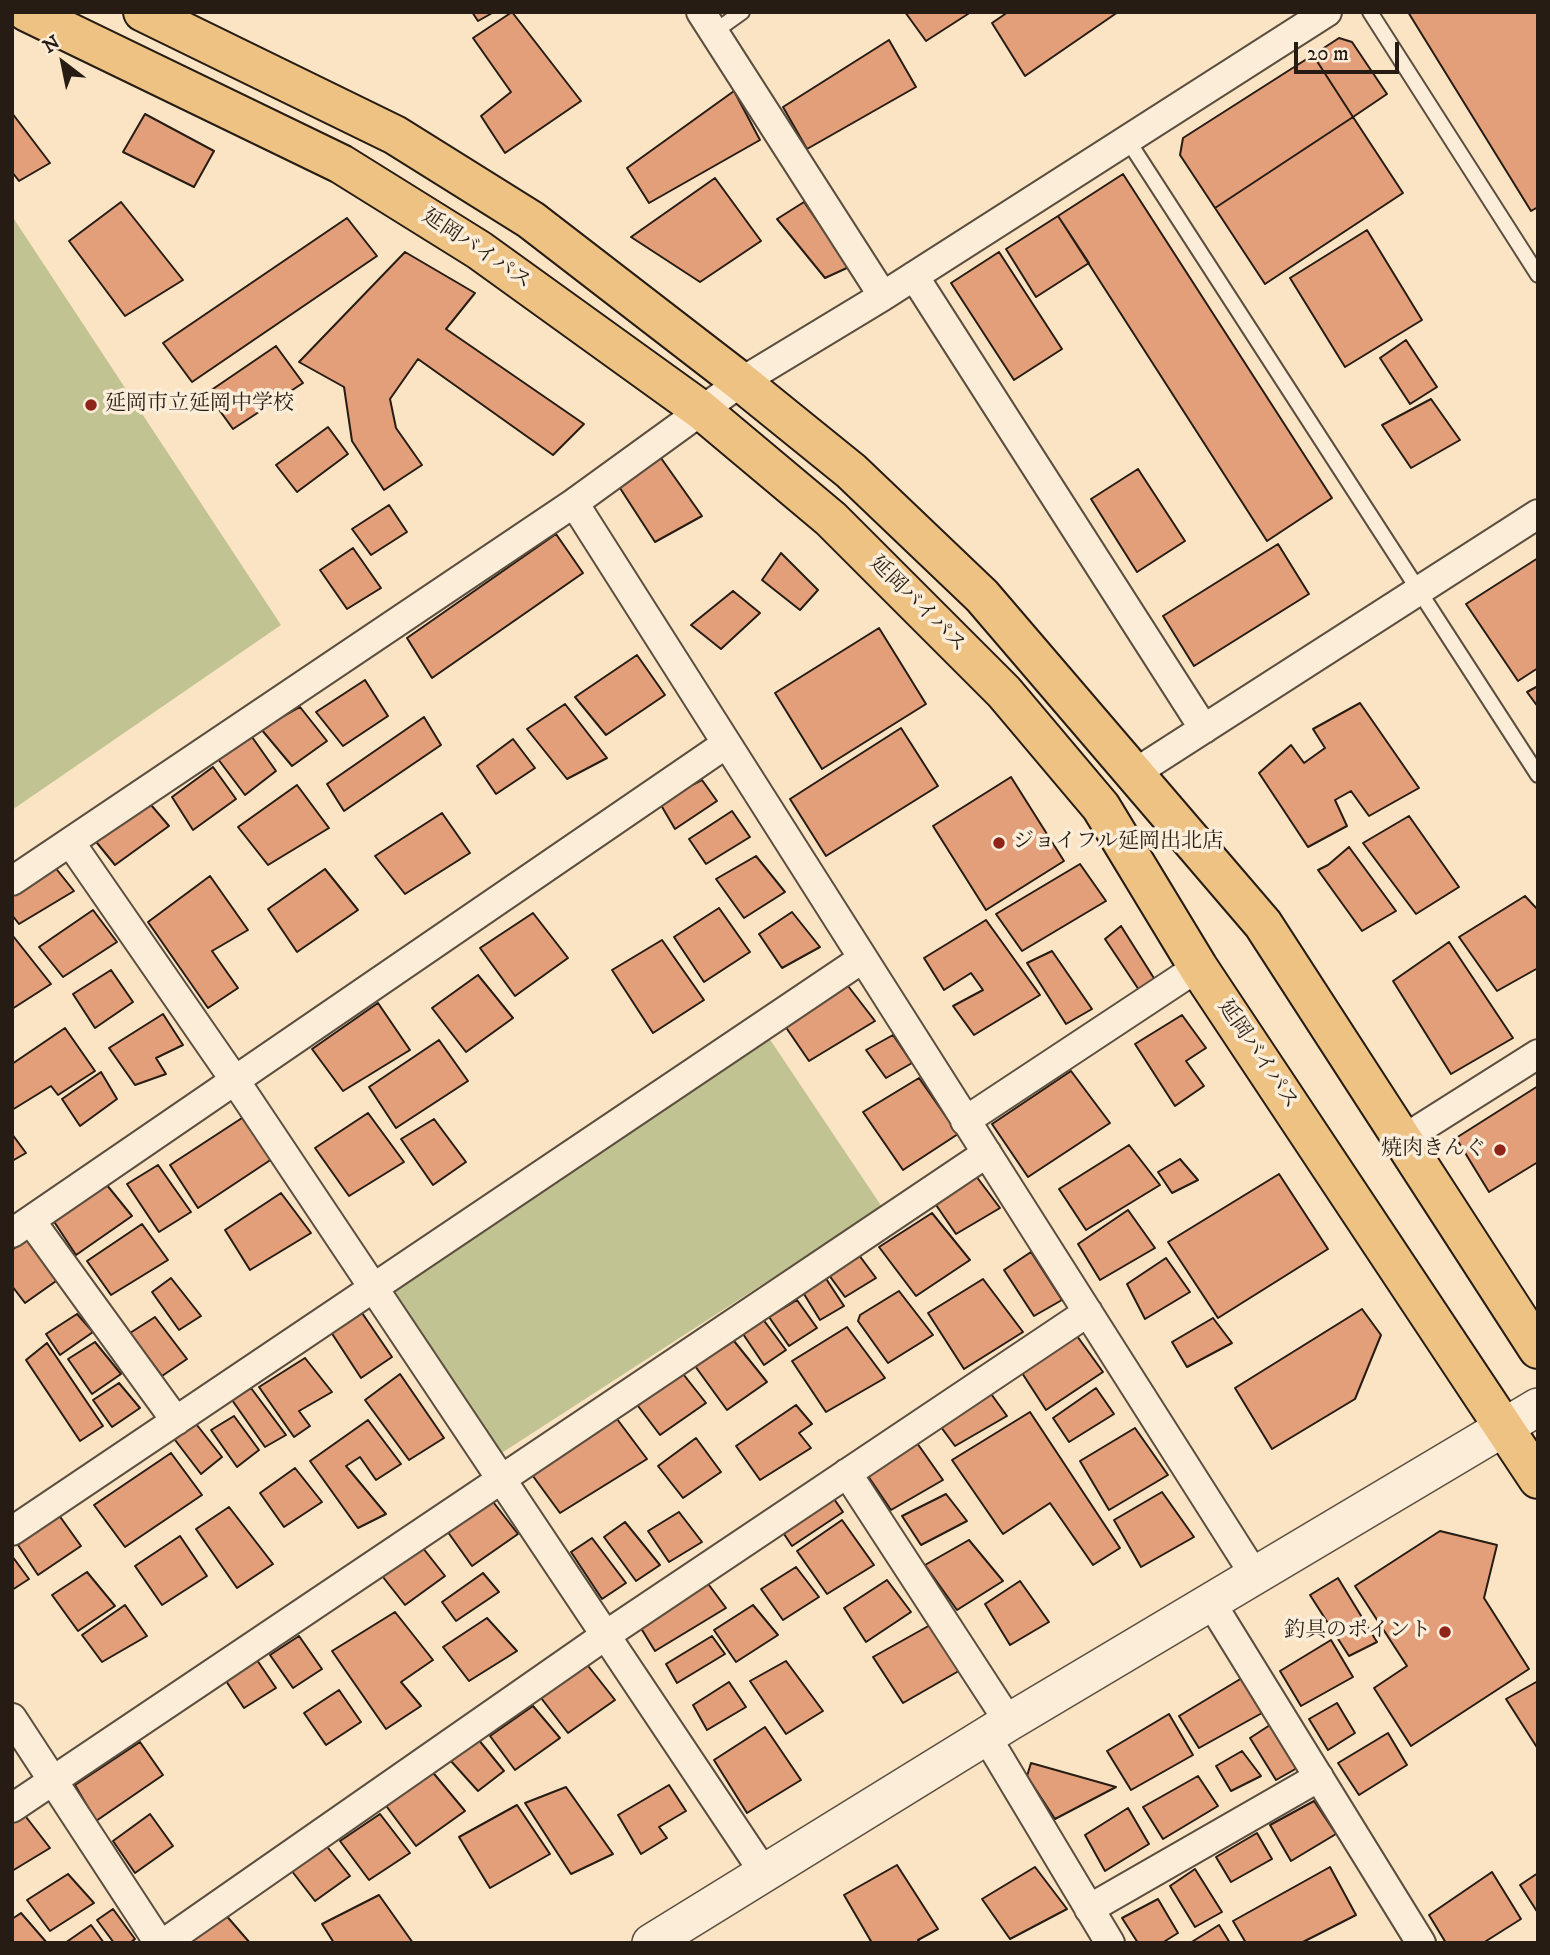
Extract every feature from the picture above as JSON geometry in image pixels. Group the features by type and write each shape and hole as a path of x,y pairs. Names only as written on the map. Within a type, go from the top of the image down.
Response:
{"highway":[{"name":"延岡バイパス","path":"27,12 341,164 479,250 701,410 831,519 1004,692 1101,807 1198,967 1538,1479"},
{"path":"143,12 407,142 531,220 741,382 851,471 982,596 1263,923 1538,1349"}],"street":[{"path":"12,881 574,503 741,382 883,296 1326,12"},
{"path":"707,22 883,296"},
{"path":"914,276 1204,729"},
{"path":"574,503 1254,1574"},
{"path":"1135,773 1538,514"},
{"path":"176,1422 22,1227 726,744"},
{"path":"70,842 236,1082 765,1874"},
{"path":"12,1531 862,959"},
{"path":"965,1121 1198,967"},
{"path":"1402,1140 1538,1054"},
{"path":"12,1808 987,1153"},
{"path":"12,1718 52,1782 162,1943 606,1635 1088,1312"},
{"path":"650,1943 997,1729 1538,1407"},
{"path":"847,1473 997,1729 1089,1909 1110,1943"},
{"path":"1210,1601 1421,1943"},
{"path":"1089,1909 1319,1777"}],"lane":[{"path":"707,22 743,12"},
{"path":"1370,12 1538,275"},
{"path":"1127,139 1538,775"}],"green space":[{"name":"延岡市立延岡中学校","path":"12,216 281,625 12,810"},
{"path":"769,1038 882,1207 497,1456 387,1293"}],"building":[{"path":"472,12 494,12 478,21"},
{"path":"512,12 581,101 505,153 481,116 511,92 473,38"},
{"path":"905,12 971,12 926,41"},
{"path":"1008,12 1118,12 1025,76 992,23"},
{"path":"1408,12 1538,12 1538,207 1531,211"},
{"path":"1339,38 1352,42 1387,94 1353,117 1313,55"},
{"path":"889,40 916,87 807,149 783,107"},
{"path":"1313,55 1353,117 1215,208 1180,155 1183,138"},
{"path":"734,91 760,140 649,203 627,168"},
{"path":"12,113 50,163 19,181 12,172"},
{"path":"145,114 214,151 194,187 123,152"},
{"path":"1353,117 1403,193 1265,284 1215,208"},
{"path":"1123,174 1332,498 1267,541 1058,216"},
{"path":"715,178 761,241 700,282 631,237"},
{"path":"121,202 183,280 125,316 69,241"},
{"path":"804,202 849,267 825,278 777,219"},
{"path":"1058,216 1089,263 1036,297 1006,249"},
{"path":"347,218 377,256 192,382 163,343"},
{"path":"1367,230 1422,320 1345,367 1290,278"},
{"path":"405,252 475,293 446,329 584,424 553,455 418,359 390,399 396,428 422,465 384,490 352,441 344,387 299,362"},
{"path":"999,252 1062,349 1014,380 951,283"},
{"path":"1406,340 1437,387 1410,404 1380,358"},
{"path":"276,346 303,383 233,429 207,393"},
{"path":"1431,399 1460,440 1411,468 1382,425"},
{"path":"328,427 348,454 297,492 276,465"},
{"path":"661,458 702,516 655,542 618,485"},
{"path":"1138,469 1185,541 1137,572 1091,499"},
{"path":"389,505 407,532 371,555 352,529"},
{"path":"556,534 583,573 432,678 407,638"},
{"path":"1278,544 1309,594 1194,666 1163,616"},
{"path":"353,548 381,588 347,609 320,570"},
{"path":"781,553 818,590 800,610 762,580"},
{"path":"1538,558 1538,668 1518,681 1466,604"},
{"path":"733,591 760,613 721,649 691,625"},
{"path":"879,628 926,704 822,769 775,693"},
{"path":"637,655 665,695 606,735 575,697"},
{"path":"365,680 388,716 343,746 316,712"},
{"path":"1538,686 1538,707 1527,692"},
{"path":"1360,703 1419,788 1369,816 1351,791 1335,800 1347,826 1308,847 1259,773 1291,745 1304,763 1325,748 1313,729"},
{"path":"565,704 607,758 567,779 527,729"},
{"path":"300,707 327,741 292,766 261,729"},
{"path":"424,717 441,745 344,811 327,784"},
{"path":"901,728 938,786 826,856 790,799"},
{"path":"252,737 276,771 245,795 218,759"},
{"path":"513,739 535,768 496,794 477,766"},
{"path":"213,767 236,799 193,830 172,797"},
{"name":"ジョイフル延岡出北店","path":"1011,777 1064,861 986,910 933,826"},
{"path":"686,779 692,785 702,780 717,801 675,829 658,800"},
{"path":"297,785 329,828 268,865 238,827"},
{"path":"146,799 169,826 115,865 93,838"},
{"path":"732,811 750,837 706,864 689,839"},
{"path":"442,813 470,853 405,894 375,856"},
{"path":"1409,816 1459,887 1416,914 1363,843"},
{"path":"1349,847 1396,911 1362,931 1318,870"},
{"path":"756,856 785,892 744,918 716,879"},
{"path":"1080,864 1106,901 1022,951 996,914"},
{"path":"54,866 74,891 19,924 12,915 12,896"},
{"path":"325,869 358,910 297,952 268,909"},
{"path":"210,876 248,930 212,951 238,988 208,1008 148,922"},
{"path":"1525,896 1538,910 1538,968 1497,991 1459,937"},
{"path":"719,908 750,952 704,982 674,937"},
{"path":"93,910 117,942 63,977 39,947"},
{"path":"792,912 820,947 782,968 759,934"},
{"path":"533,913 568,958 515,996 480,948"},
{"path":"986,920 1040,995 974,1035 953,1006 983,990 971,973 944,990 924,958"},
{"path":"1121,926 1157,983 1141,993 1105,939"},
{"path":"12,937 51,984 12,1009"},
{"path":"662,940 704,1000 653,1033 612,970"},
{"path":"1449,942 1513,1038 1451,1074 1393,981"},
{"path":"1052,951 1092,1009 1066,1024 1027,963"},
{"path":"111,970 133,1002 95,1028 73,994"},
{"path":"478,975 513,1018 466,1052 432,1008"},
{"path":"848,986 875,1021 809,1061 785,1026"},
{"path":"378,1003 410,1050 343,1091 312,1049"},
{"path":"163,1014 183,1045 156,1058 166,1074 135,1085 109,1048"},
{"path":"1182,1015 1206,1048 1186,1061 1204,1086 1175,1106 1135,1044"},
{"path":"65,1028 95,1071 58,1095 51,1086 12,1110 12,1064"},
{"path":"893,1035 912,1063 886,1078 866,1050"},
{"path":"439,1040 468,1081 396,1128 369,1087"},
{"path":"1071,1071 1110,1123 1028,1177 992,1124"},
{"path":"101,1072 117,1099 80,1126 62,1099"},
{"path":"919,1078 958,1134 903,1170 863,1112"},
{"name":"焼肉きんぐ","path":"1538,1086 1538,1162 1489,1192 1456,1138"},
{"path":"368,1113 404,1162 349,1196 315,1148"},
{"path":"242,1118 272,1159 198,1208 170,1165"},
{"path":"434,1119 466,1162 433,1185 401,1139"},
{"path":"12,1134 26,1153 12,1161"},
{"path":"1129,1145 1160,1185 1086,1230 1059,1189"},
{"path":"1180,1159 1198,1180 1172,1193 1158,1172"},
{"path":"158,1165 191,1212 159,1232 127,1184"},
{"path":"1279,1174 1328,1249 1218,1318 1168,1242"},
{"path":"976,1176 1000,1208 956,1234 934,1202"},
{"path":"106,1184 132,1216 76,1255 53,1220"},
{"path":"281,1193 311,1233 250,1270 225,1230"},
{"path":"1128,1210 1155,1248 1100,1280 1078,1244"},
{"path":"932,1213 970,1260 916,1296 879,1247"},
{"path":"142,1224 168,1260 111,1295 87,1261"},
{"path":"28,1238 59,1279 25,1303 12,1286 12,1250"},
{"path":"856,1251 876,1278 845,1297 826,1271"},
{"path":"1031,1252 1062,1300 1034,1316 1004,1270"},
{"path":"1166,1258 1190,1292 1145,1319 1127,1284"},
{"path":"821,1271 844,1306 820,1320 799,1286"},
{"path":"171,1278 201,1316 179,1330 152,1292"},
{"path":"983,1279 1023,1332 964,1369 928,1313"},
{"path":"899,1291 933,1335 888,1363 858,1321 860,1315"},
{"path":"797,1300 817,1328 789,1346 769,1317"},
{"path":"1362,1309 1381,1335 1355,1399 1272,1449 1235,1388"},
{"path":"360,1310 392,1357 361,1378 329,1329"},
{"path":"77,1314 93,1332 60,1355 46,1334"},
{"path":"155,1317 187,1359 162,1376 130,1333"},
{"path":"762,1318 786,1350 764,1365 741,1331"},
{"path":"1213,1318 1232,1343 1187,1367 1172,1342"},
{"path":"847,1327 885,1378 826,1412 792,1361"},
{"path":"1077,1336 1103,1372 1046,1410 1022,1373"},
{"path":"734,1341 767,1382 727,1410 695,1366"},
{"path":"95,1342 121,1374 92,1394 68,1359"},
{"path":"47,1343 103,1426 80,1441 26,1360"},
{"path":"305,1358 332,1392 299,1411 310,1426 294,1437 259,1387"},
{"path":"680,1370 706,1403 660,1435 635,1402"},
{"path":"400,1374 444,1438 409,1460 365,1400"},
{"path":"119,1383 140,1408 112,1427 93,1400"},
{"path":"251,1388 286,1435 265,1447 232,1400"},
{"path":"1096,1388 1114,1414 1069,1442 1053,1418"},
{"path":"989,1391 1007,1416 955,1446 938,1423"},
{"path":"796,1405 812,1424 799,1433 811,1448 760,1480 736,1446"},
{"path":"1030,1412 1120,1548 1093,1565 1050,1503 1003,1534 952,1460"},
{"path":"614,1415 647,1459 560,1513 530,1472"},
{"path":"234,1416 259,1450 237,1467 211,1430"},
{"path":"193,1420 222,1457 201,1474 172,1436"},
{"path":"368,1420 401,1464 376,1480 360,1457 346,1466 386,1514 358,1528 310,1461"},
{"path":"1135,1428 1168,1475 1109,1510 1080,1461"},
{"path":"696,1438 721,1472 683,1498 658,1466"},
{"path":"917,1443 943,1480 891,1510 868,1476"},
{"path":"171,1453 202,1495 125,1547 94,1505"},
{"path":"295,1468 322,1502 284,1527 260,1493"},
{"path":"1162,1492 1194,1537 1141,1567 1114,1520"},
{"path":"830,1493 843,1512 792,1546 780,1528"},
{"path":"946,1494 967,1521 921,1545 902,1516"},
{"path":"490,1498 518,1534 472,1566 445,1528"},
{"path":"229,1507 273,1564 237,1588 196,1529"},
{"path":"56,1511 81,1546 38,1575 14,1539"},
{"path":"679,1512 702,1542 669,1562 648,1531"},
{"path":"842,1520 874,1565 827,1594 797,1551"},
{"path":"625,1522 660,1565 636,1581 604,1537"},
{"name":"釣具のポイント","path":"1440,1531 1497,1545 1484,1598 1529,1669 1411,1746 1374,1688 1407,1666 1355,1586"},
{"path":"180,1536 207,1576 162,1605 135,1566"},
{"path":"592,1538 626,1583 602,1599 571,1552"},
{"path":"969,1540 1003,1581 957,1610 925,1565"},
{"path":"419,1543 445,1576 405,1605 379,1572"},
{"path":"12,1556 29,1579 12,1590"},
{"path":"796,1567 819,1597 783,1620 761,1589"},
{"path":"87,1572 115,1606 78,1631 52,1595"},
{"path":"483,1573 499,1592 456,1621 442,1602"},
{"path":"1338,1578 1377,1642 1349,1656 1310,1595"},
{"path":"887,1580 911,1612 866,1642 844,1608"},
{"path":"706,1581 726,1608 655,1651 639,1625"},
{"path":"1020,1581 1049,1622 1010,1645 985,1604"},
{"path":"125,1605 147,1636 102,1662 82,1635"},
{"path":"753,1605 778,1635 736,1662 714,1630"},
{"path":"395,1612 433,1660 401,1682 421,1706 386,1729 332,1651"},
{"path":"487,1618 517,1651 469,1681 443,1647"},
{"path":"932,1624 964,1668 903,1703 873,1657"},
{"path":"299,1636 322,1669 293,1688 270,1655"},
{"path":"712,1636 725,1654 677,1683 666,1664"},
{"path":"1331,1640 1353,1677 1301,1706 1280,1671"},
{"path":"257,1660 276,1688 244,1708 226,1681"},
{"path":"786,1661 823,1711 786,1734 750,1681"},
{"path":"585,1662 615,1700 568,1733 538,1694"},
{"path":"1242,1678 1262,1713 1199,1748 1179,1716"},
{"path":"1538,1681 1538,1749 1506,1699"},
{"path":"729,1682 746,1707 707,1730 693,1705"},
{"path":"339,1690 361,1722 326,1745 304,1713"},
{"path":"1337,1703 1355,1733 1328,1750 1309,1719"},
{"path":"533,1706 560,1738 515,1770 490,1736"},
{"path":"1169,1714 1193,1755 1131,1790 1107,1751"},
{"path":"1270,1725 1299,1767 1276,1780 1250,1738"},
{"path":"765,1727 801,1780 747,1813 714,1760"},
{"path":"1388,1733 1407,1765 1359,1795 1338,1763"},
{"path":"478,1739 504,1771 478,1791 450,1760"},
{"path":"140,1742 163,1775 96,1821 75,1785"},
{"path":"1242,1751 1261,1776 1231,1791 1216,1766"},
{"path":"1031,1763 1116,1787 1055,1819 1027,1776"},
{"path":"430,1769 465,1811 416,1846 384,1803"},
{"path":"1198,1776 1218,1806 1163,1839 1143,1807"},
{"path":"669,1785 686,1811 659,1827 667,1838 641,1854 618,1815"},
{"path":"566,1787 613,1854 571,1874 525,1803"},
{"path":"1314,1801 1336,1834 1291,1861 1270,1825"},
{"path":"517,1805 550,1854 490,1888 459,1837"},
{"path":"1128,1808 1149,1844 1105,1871 1085,1835"},
{"path":"23,1813 50,1848 12,1871 12,1820"},
{"path":"150,1814 173,1846 135,1873 113,1841"},
{"path":"380,1814 410,1853 369,1880 340,1841"},
{"path":"1257,1833 1272,1859 1231,1882 1216,1857"},
{"path":"325,1844 350,1876 315,1901 291,1870"},
{"path":"897,1865 938,1929 918,1940 920,1943 872,1943 844,1895"},
{"path":"1035,1867 1067,1909 1010,1939 982,1899"},
{"path":"1330,1867 1356,1915 1301,1943 1246,1943 1233,1921"},
{"path":"1195,1869 1222,1912 1195,1927 1170,1886"},
{"path":"1492,1872 1521,1919 1483,1943 1446,1943 1429,1915"},
{"path":"1538,1873 1538,1913 1520,1885"},
{"path":"68,1874 94,1903 50,1931 27,1900"},
{"path":"379,1895 413,1943 334,1943 322,1924"},
{"path":"1158,1899 1178,1933 1162,1943 1138,1943 1122,1918"},
{"path":"113,1909 135,1939 130,1943 114,1943 97,1920"},
{"path":"21,1913 47,1943 12,1943 12,1919"},
{"path":"224,1913 250,1943 181,1943"},
{"path":"91,1925 104,1943 65,1943"},
{"path":"1219,1925 1230,1943 1190,1943"}],"place":[{"name":"延岡市立延岡中学校","path":"91,405"},
{"name":"ジョイフル延岡出北店","path":"999,843"},
{"name":"焼肉きんぐ","path":"1500,1150"},
{"name":"釣具のポイント","path":"1445,1632"}]}
